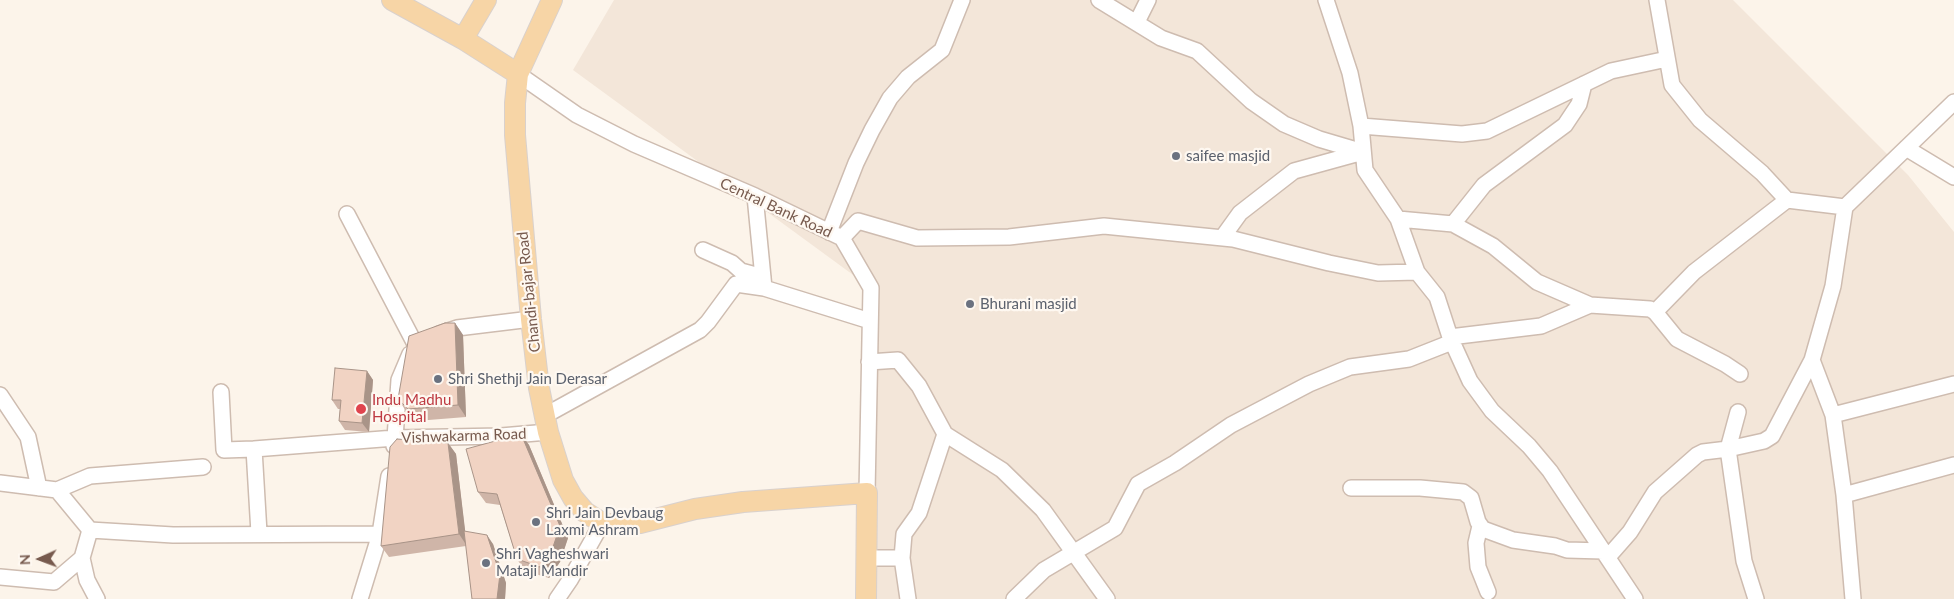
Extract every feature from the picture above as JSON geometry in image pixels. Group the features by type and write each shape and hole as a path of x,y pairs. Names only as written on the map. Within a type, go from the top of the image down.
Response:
{"main road":[{"path":"392,0 463,39 518,74"},
{"path":"463,39 486,0"},
{"name":"Chandi-bajar Road","path":"552,0 518,74 515,103 515,135 530,319 546,424 563,480 573,498 585,512 602,523"},
{"path":"602,523 616,525 640,523 695,508 743,502 867,493"},
{"name":"Central Bank Road","path":"866,599 867,493"}],"street":[{"path":"835,235 856,163 872,130 890,98 908,77 942,50 962,0"},
{"path":"1099,0 1161,38 1197,51 1252,101 1284,124 1319,139 1363,152"},
{"path":"1137,22 1148,0"},
{"path":"1326,0 1350,73 1361,126 1365,170 1398,219 1417,272 1436,297 1451,340 1470,381 1492,411 1529,446 1550,471 1635,599"},
{"path":"1657,0 1672,85 1700,120 1762,172 1787,200 1845,207"},
{"path":"1361,126 1462,134 1487,131 1611,71 1667,59"},
{"name":"Central Bank Road","path":"518,74 577,115 634,144 754,196 835,235 871,288 867,493"},
{"path":"1453,224 1484,186 1564,125 1579,104 1584,84"},
{"path":"1480,526 1513,540 1555,546 1567,550 1606,554 1630,532 1655,492 1697,455 1704,452 1764,441 1772,436 1812,360 1833,286 1845,207 1954,102"},
{"path":"1906,148 1954,177"},
{"path":"1222,238 1240,213 1294,171 1363,152"},
{"path":"754,196 763,282"},
{"path":"1655,312 1694,272 1787,200"},
{"path":"221,392 224,450 254,450 395,438 399,380 414,342 347,214"},
{"path":"1398,219 1453,224 1493,246 1537,282 1590,305 1641,308 1655,312 1677,339 1740,374"},
{"path":"835,235 858,221 917,238 1009,237 1104,226 1233,239 1329,263 1378,272 1417,272"},
{"path":"703,250 732,263 763,282 870,321"},
{"path":"546,424 700,330 736,284 763,282"},
{"path":"1014,599 1044,570 1115,528 1138,484 1175,463 1231,425 1308,384 1350,367 1409,359 1451,340 1541,326 1590,305"},
{"path":"414,342 457,328 530,319"},
{"path":"869,362 898,360 919,386 945,434 1002,470 1043,510 1107,599"},
{"path":"1812,360 1833,415 1844,495 1853,599"},
{"path":"1833,415 1954,384"},
{"path":"0,394 28,437 39,488"},
{"path":"1738,412 1728,449 1744,562 1756,599"},
{"name":"Vishwakarma Road","path":"365,597 380,534 395,438 492,436 546,424"},
{"path":"908,599 902,558 904,534 919,512 945,434"},
{"path":"254,450 259,533"},
{"path":"1844,495 1954,466"},
{"path":"0,483 57,490 90,476 203,467"},
{"path":"1351,488 1420,488 1463,492 1471,498 1480,526 1476,543 1478,567 1488,592"},
{"path":"57,490 90,530 173,535 259,533 380,534"},
{"path":"557,599 570,580 602,523"},
{"path":"90,530 82,558 87,580 97,599"},
{"path":"0,577 54,582 82,558"},
{"path":"866,558 902,558"}],"shaded area":[{"path":"614,0 1733,0 1908,175 1954,232 1954,599 875,599 871,288 573,70"}],"building":[{"name":"Shri Shethji Jain Derasar","path":"445,323 455,323 458,405 408,409 398,399 409,336"},
{"path":"335,368 367,371 362,423 339,421 341,400 332,400"},
{"name":"Shri Jain Devbaug Laxmi Ashram","path":"521,434 560,526 552,550 540,567 517,559 497,494 478,492 466,449"},
{"path":"397,439 448,443 459,534 381,546 390,447"},
{"name":"Shri Vagheshwari Mataji Mandir","path":"464,531 487,535 500,574 497,599 472,599"}],"place":[{"name":"saifee masjid","path":"1176,156"},
{"name":"Bhurani masjid","path":"970,304"},
{"name":"Shri Shethji Jain Derasar","path":"438,379"},
{"name":"Indu Madhu Hospital","path":"361,409"},
{"name":"Shri Jain Devbaug Laxmi Ashram","path":"536,522"},
{"name":"Shri Vagheshwari Mataji Mandir","path":"486,563"}]}
